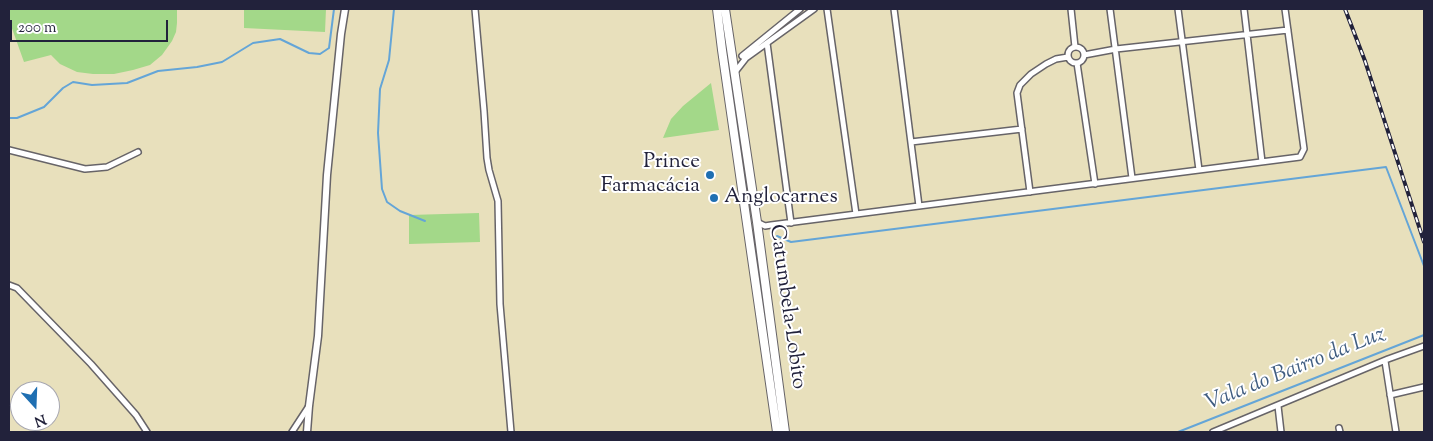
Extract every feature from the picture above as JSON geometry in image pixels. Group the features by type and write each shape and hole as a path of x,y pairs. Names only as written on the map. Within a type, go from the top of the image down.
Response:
{"main road":[{"name":"Catumbela-Lobito","path":"718,9 777,432"},
{"name":"Catumbela-Lobito","path":"725,9 759,234 785,432"}],"street":[{"path":"307,432 318,336 327,175 345,9"},
{"path":"475,9 487,158 498,201 500,304 511,432"},
{"path":"742,56 800,9"},
{"path":"736,72 743,61 814,9"},
{"path":"827,9 856,214"},
{"path":"894,9 919,206"},
{"path":"1071,9 1075,47"},
{"path":"1110,9 1132,178"},
{"path":"1178,9 1199,170"},
{"path":"1244,9 1262,162"},
{"path":"757,222 765,226 772,226 1300,157 1304,149 1285,9"},
{"path":"1084,55 1116,49 1288,30"},
{"path":"767,43 791,223"},
{"path":"1075,47 1082,50 1084,55"},
{"path":"1068,57 1070,50 1075,47"},
{"path":"732,55 750,56"},
{"path":"1077,63 1081,61 1084,55"},
{"path":"1068,57 1071,61 1077,63"},
{"path":"1030,192 1017,93 1020,85 1046,64 1056,59 1068,57"},
{"path":"1077,63 1095,184"},
{"path":"911,142 1022,129"},
{"path":"9,150 85,169 107,167 138,152"},
{"path":"759,234 772,226"},
{"path":"9,285 17,288 91,364 136,415 147,432"},
{"path":"1213,432 1220,431 1385,360 1424,346"},
{"path":"1385,360 1396,432"},
{"path":"1390,395 1424,387"},
{"path":"292,432 309,406"},
{"path":"1278,406 1281,432"}],"green space":[{"path":"9,9 177,9 177,23 172,41 162,55 150,65 114,74 93,74 77,72 60,64 51,55 24,62 9,20"},
{"path":"244,9 326,9 325,32 244,28"},
{"path":"711,83 719,130 663,138 671,119 683,106"},
{"path":"479,213 480,242 409,244 409,215"}],"waterway":[{"path":"9,118 17,118 44,107 63,88 73,82 92,85 127,83 158,71 222,62 253,43 280,39 309,53 320,54 329,48 334,9"},
{"path":"394,9 389,60 380,89 378,133 382,189 387,202 400,211 425,221"},
{"path":"777,236 791,242 1386,167 1424,266"},
{"name":"Vala do Bairro da Luz","path":"1178,432 1424,335"}],"railway":[{"path":"1345,9 1365,61 1424,242"}],"place":[{"name":"Prince Farmacácia","path":"710,175"},
{"name":"Anglocarnes","path":"714,198"}]}
